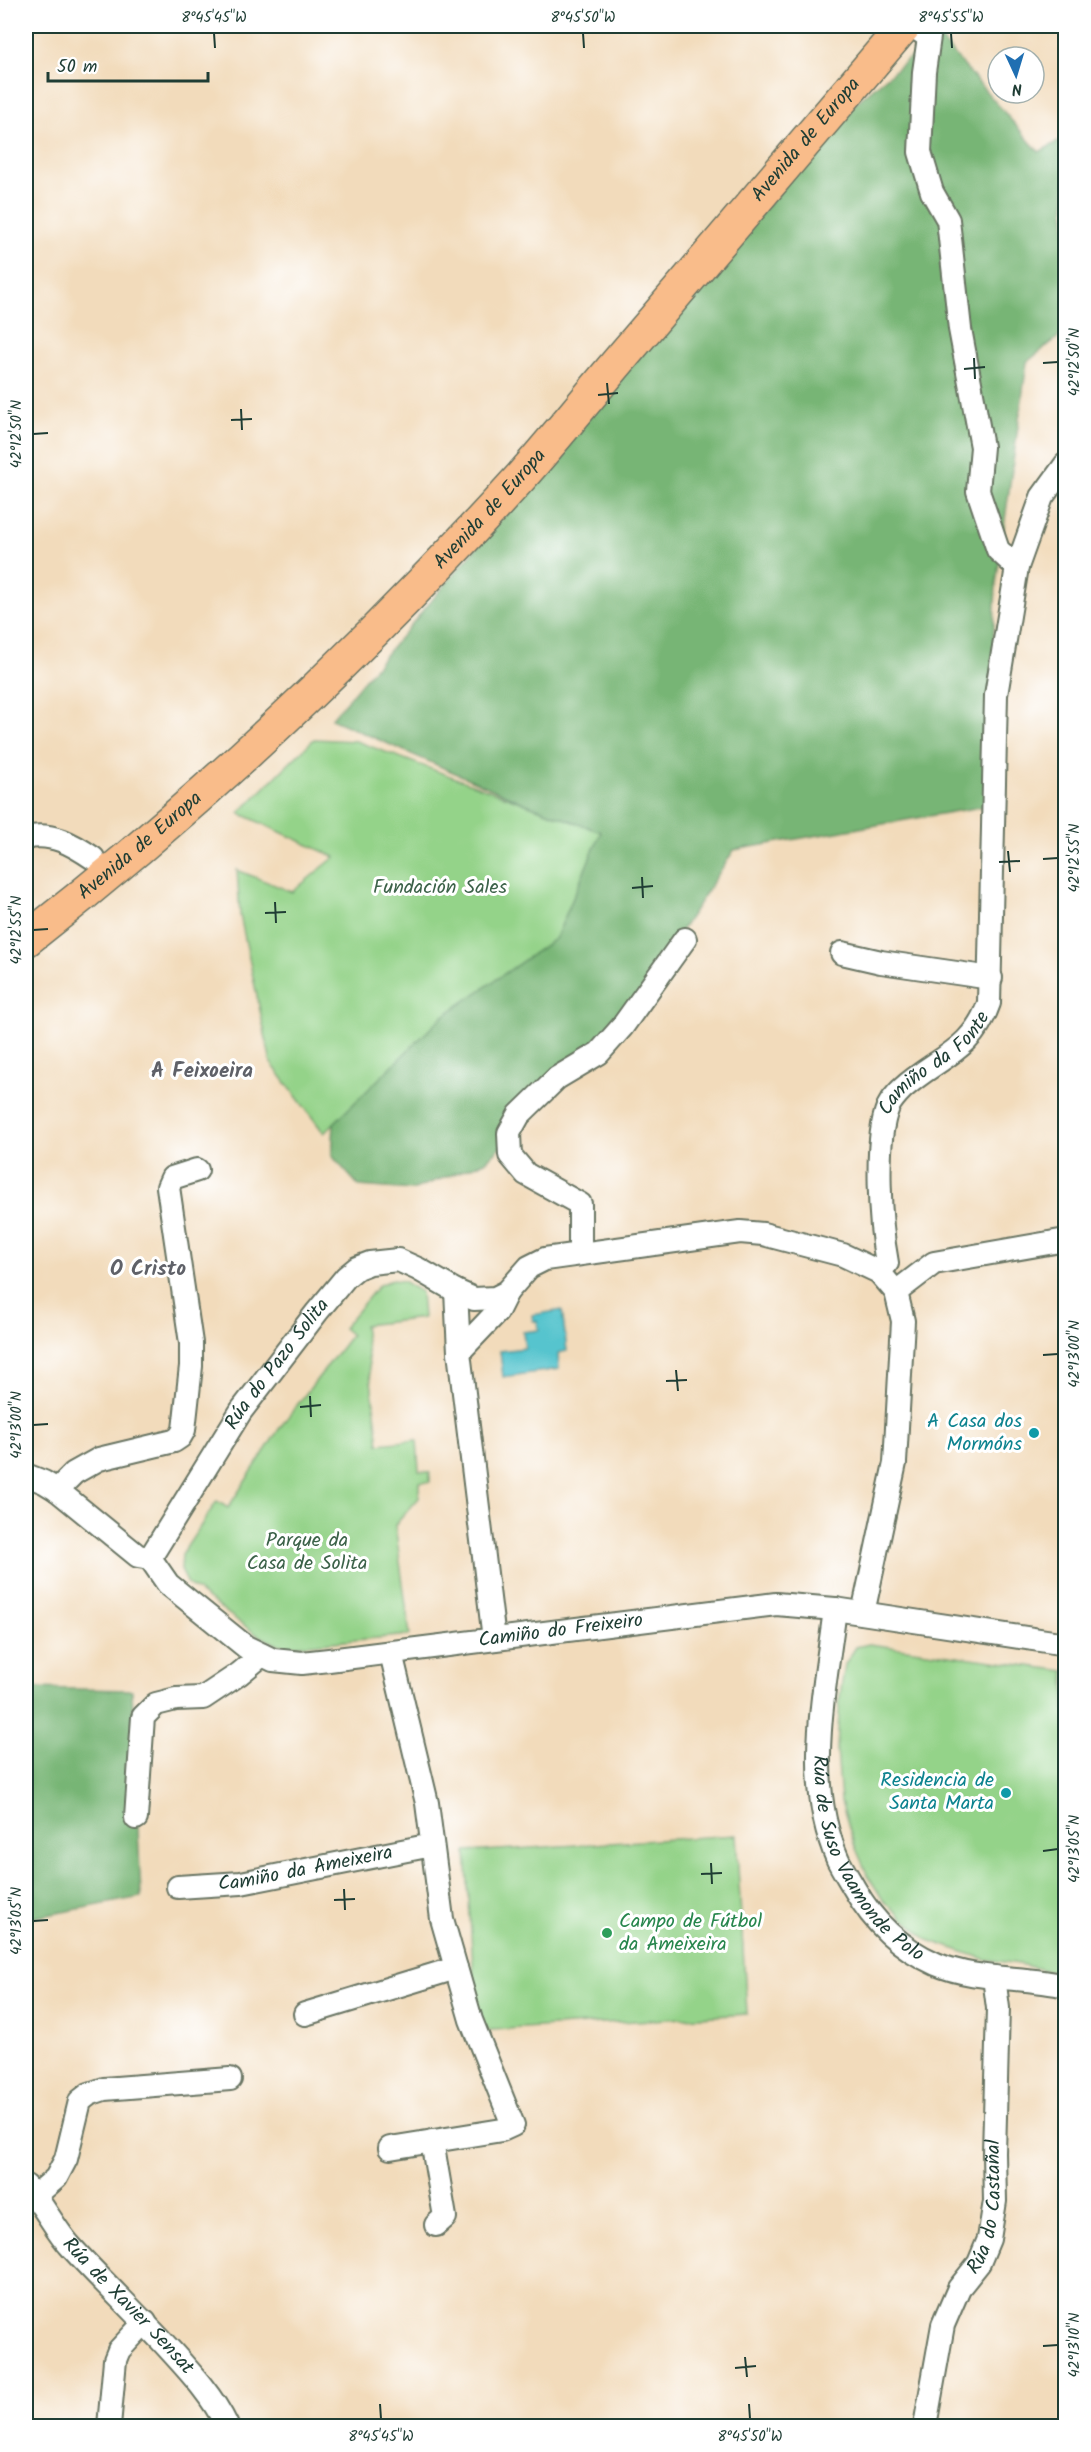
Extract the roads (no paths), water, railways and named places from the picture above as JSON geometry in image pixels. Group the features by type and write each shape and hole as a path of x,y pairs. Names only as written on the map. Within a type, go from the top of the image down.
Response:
{"main road":[{"name":"Avenida de Europa","path":"26,914 162,803 387,590 533,430 876,26"},
{"name":"Avenida de Europa","path":"26,940 110,874 229,770 327,679 445,558 521,477 904,26"}],"street":[{"path":"912,26 928,37 920,152 932,192 948,220 960,328 982,447 978,491 998,550 1017,567"},
{"name":"Camiño da Fonte","path":"879,1272 887,1263 880,1185 883,1133 888,1107 901,1089 968,1041 983,1021 989,1003 996,695 1017,567 1042,497 1065,464"},
{"path":"26,838 54,838 74,845 93,858"},
{"path":"580,1253 580,1204 526,1174 510,1155 509,1133 519,1114 557,1078 599,1053 621,1027 685,939"},
{"path":"842,953 882,962 991,978"},
{"path":"57,1490 74,1473 99,1460 174,1441 184,1430 191,1366 191,1343 168,1187 172,1179 197,1170"},
{"path":"459,1352 497,1312 507,1292 529,1267 545,1259 740,1232 763,1233 843,1255 879,1272 896,1292 903,1321 895,1463 862,1613"},
{"path":"896,1292 934,1263 1065,1240"},
{"name":"Rúa do Pazo Solita","path":"150,1558 241,1411 346,1277 357,1268 370,1263 398,1260 465,1295"},
{"path":"494,1639 459,1352 465,1295 495,1298 507,1292"},
{"name":"Camiño do Freixeiro","path":"26,1475 57,1490 138,1556 150,1558 168,1584 246,1647 273,1660 302,1663 776,1604 836,1609 1065,1644"},
{"name":"Rúa de Suso Vaamonde Polo","path":"836,1609 825,1674 818,1764 827,1826 838,1860 865,1908 896,1941 938,1964 965,1972 1065,1986"},
{"path":"390,2148 502,2130 513,2125 471,2020 442,1919 428,1803 391,1653"},
{"path":"136,1818 143,1717 156,1704 176,1699 203,1698 239,1674 262,1655"},
{"name":"Camiño da Ameixeira","path":"178,1887 241,1883 432,1845"},
{"path":"305,2014 456,1968"},
{"name":"Rúa do Castañal","path":"925,2427 943,2325 959,2288 979,2263 989,2239 995,2201 998,2008 994,1977"},
{"path":"30,2191 57,2178 66,2159 80,2101 89,2094 104,2089 230,2079"},
{"path":"432,2141 445,2217 436,2225"},
{"name":"Rúa de Xavier Sensat","path":"30,2191 69,2246 145,2322 199,2381 227,2427"},
{"path":"109,2427 115,2360 119,2350 145,2322"}],"water":[{"path":"562,1310 567,1351 558,1353 559,1369 503,1377 500,1351 525,1348 523,1332 539,1330 537,1321 533,1321 532,1315"}],"place":[{"name":"A Casa dos Mormóns","path":"1034,1433"},
{"name":"Residencia de Santa Marta","path":"1006,1793"},
{"name":"Campo de Fútbol da Ameixeira","path":"607,1933"}],"district":[{"name":"A Feixoeira","path":"202,1071"},
{"name":"O Cristo","path":"148,1269"}],"park label":[{"name":"Fundación Sales","path":"440,888"},
{"name":"Parque da Casa de Solita","path":"307,1552"}]}
